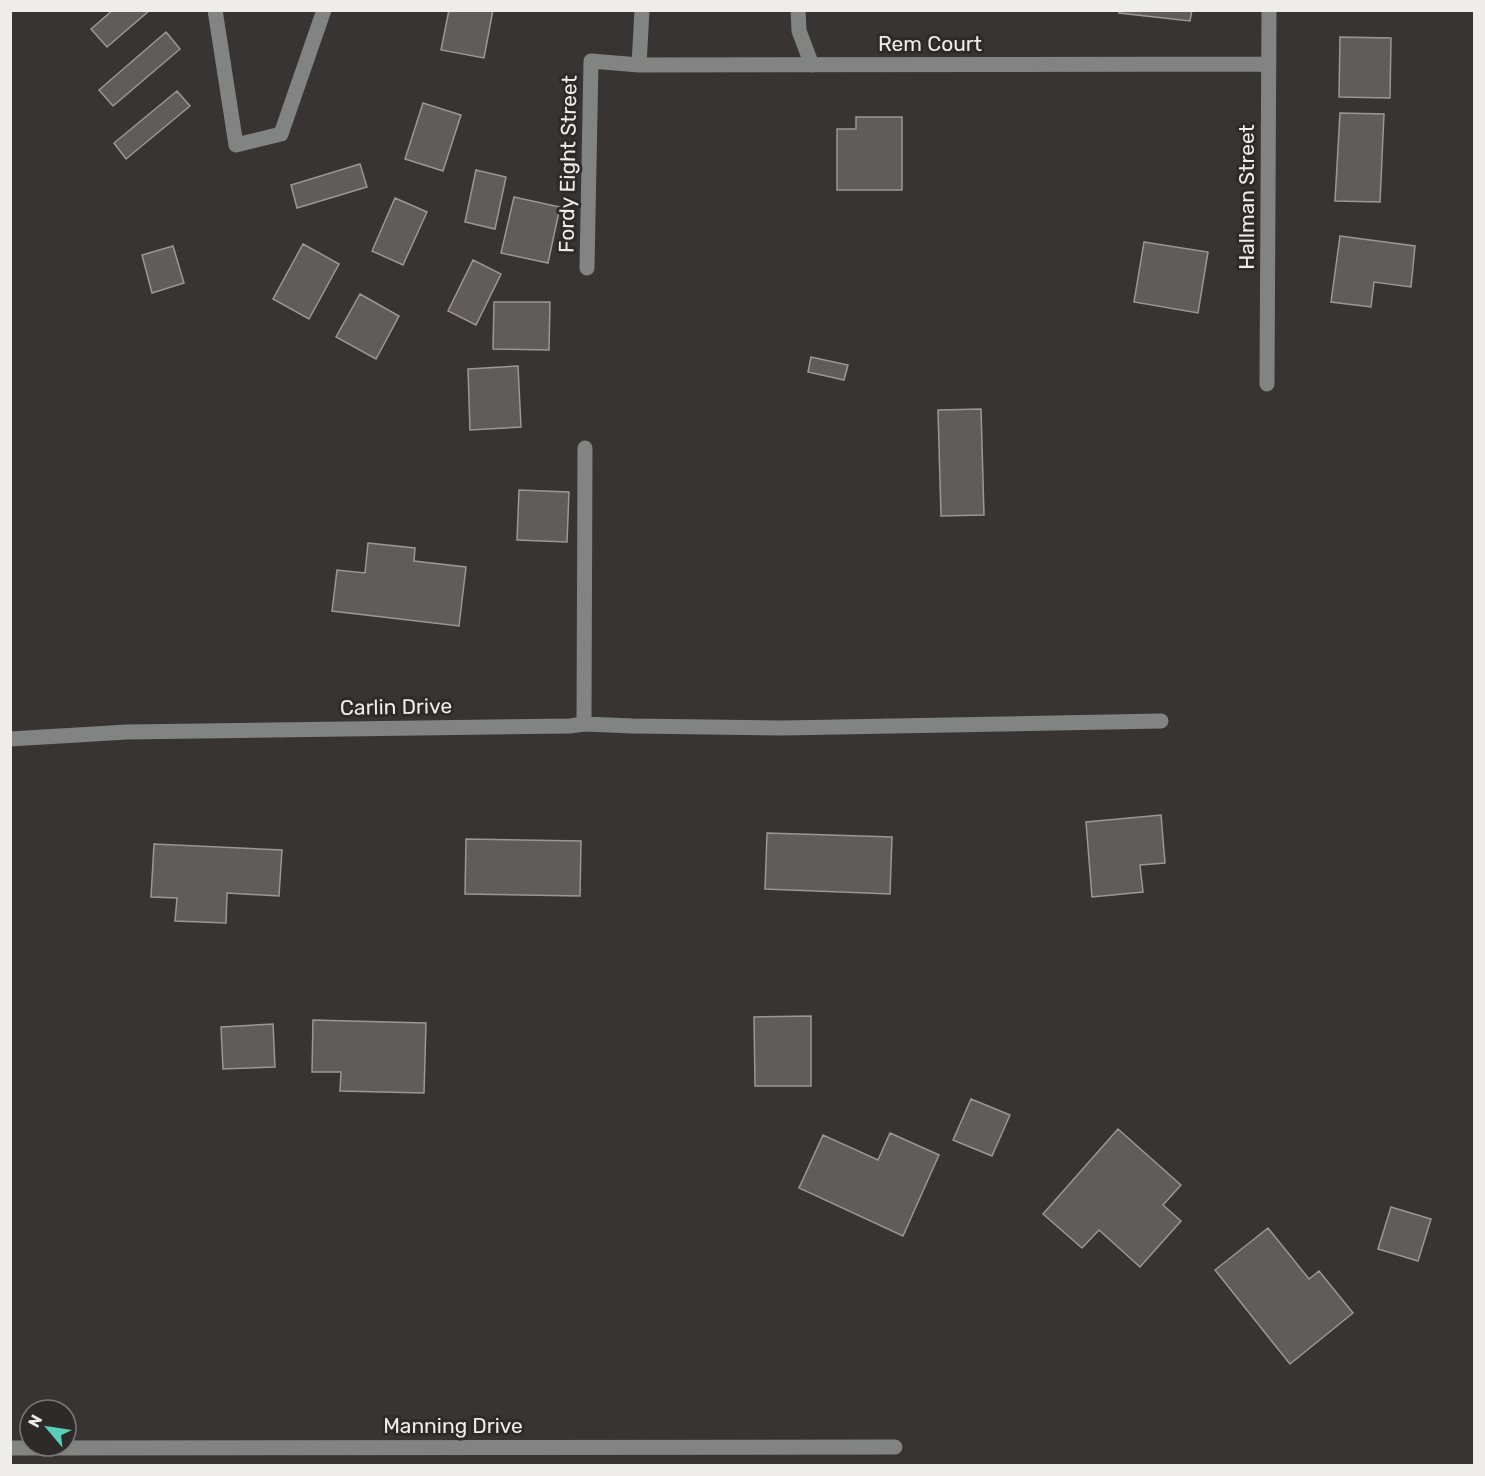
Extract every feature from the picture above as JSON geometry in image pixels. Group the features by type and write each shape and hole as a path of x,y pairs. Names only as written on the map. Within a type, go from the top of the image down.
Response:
{"street":[{"path":"215,10 236,145 281,134 324,10"},
{"path":"639,65 642,10"},
{"path":"798,10 799,31 812,65"},
{"name":"Hallman Street","path":"1267,384 1269,10"},
{"name":"Rem Court","path":"591,61 639,65 1269,64"},
{"name":"Fordy Eight Street","path":"587,268 591,61"},
{"path":"584,724 585,448"},
{"name":"Carlin Drive","path":"10,739 138,732 584,724 782,728 1161,722"},
{"name":"Manning Drive","path":"10,1448 895,1447"}],"building":[{"path":"113,10 150,10 107,47 91,29"},
{"path":"449,10 493,10 484,58 441,50"},
{"path":"1119,10 1192,10 1190,21 1119,13"},
{"path":"166,32 180,49 113,106 99,90"},
{"path":"1340,37 1391,38 1390,98 1339,97"},
{"path":"177,91 190,106 126,159 114,143"},
{"path":"423,103 461,115 443,171 405,159"},
{"path":"1340,113 1384,114 1380,202 1335,201"},
{"path":"856,117 902,117 902,190 837,190 837,129 856,129"},
{"path":"360,164 367,187 297,208 291,185"},
{"path":"476,170 506,177 495,229 465,222"},
{"path":"514,197 560,207 548,263 501,253"},
{"path":"395,198 427,212 403,265 372,251"},
{"path":"1340,236 1415,246 1411,287 1374,282 1371,307 1331,302"},
{"path":"1144,242 1208,252 1198,313 1134,302"},
{"path":"303,244 339,264 309,319 273,299"},
{"path":"173,246 184,283 152,293 142,255"},
{"path":"473,260 501,274 476,325 448,311"},
{"path":"360,294 399,316 376,359 336,337"},
{"path":"494,302 550,302 549,350 493,349"},
{"path":"811,357 848,365 844,380 808,372"},
{"path":"518,366 521,427 470,430 468,369"},
{"path":"981,409 984,515 941,516 938,410"},
{"path":"519,490 569,492 567,542 517,540"},
{"path":"368,543 415,548 414,561 466,567 459,626 332,611 337,570 365,573"},
{"path":"1161,815 1165,863 1140,865 1143,892 1092,897 1086,822"},
{"path":"767,833 892,837 890,894 765,889"},
{"path":"466,839 581,841 580,896 465,894"},
{"path":"154,844 282,850 279,896 227,893 226,923 175,921 177,898 151,897"},
{"path":"811,1016 811,1086 755,1086 754,1017"},
{"path":"313,1020 426,1023 424,1093 340,1091 341,1072 312,1072"},
{"path":"273,1024 275,1067 223,1069 221,1027"},
{"path":"971,1099 1010,1115 992,1156 953,1140"},
{"path":"1118,1129 1181,1185 1163,1205 1181,1221 1140,1267 1099,1230 1082,1248 1043,1214"},
{"path":"890,1133 939,1155 903,1236 799,1188 823,1135 878,1160"},
{"path":"1391,1207 1431,1219 1418,1261 1378,1249"},
{"path":"1268,1228 1309,1279 1319,1271 1353,1313 1290,1364 1215,1270"}]}
